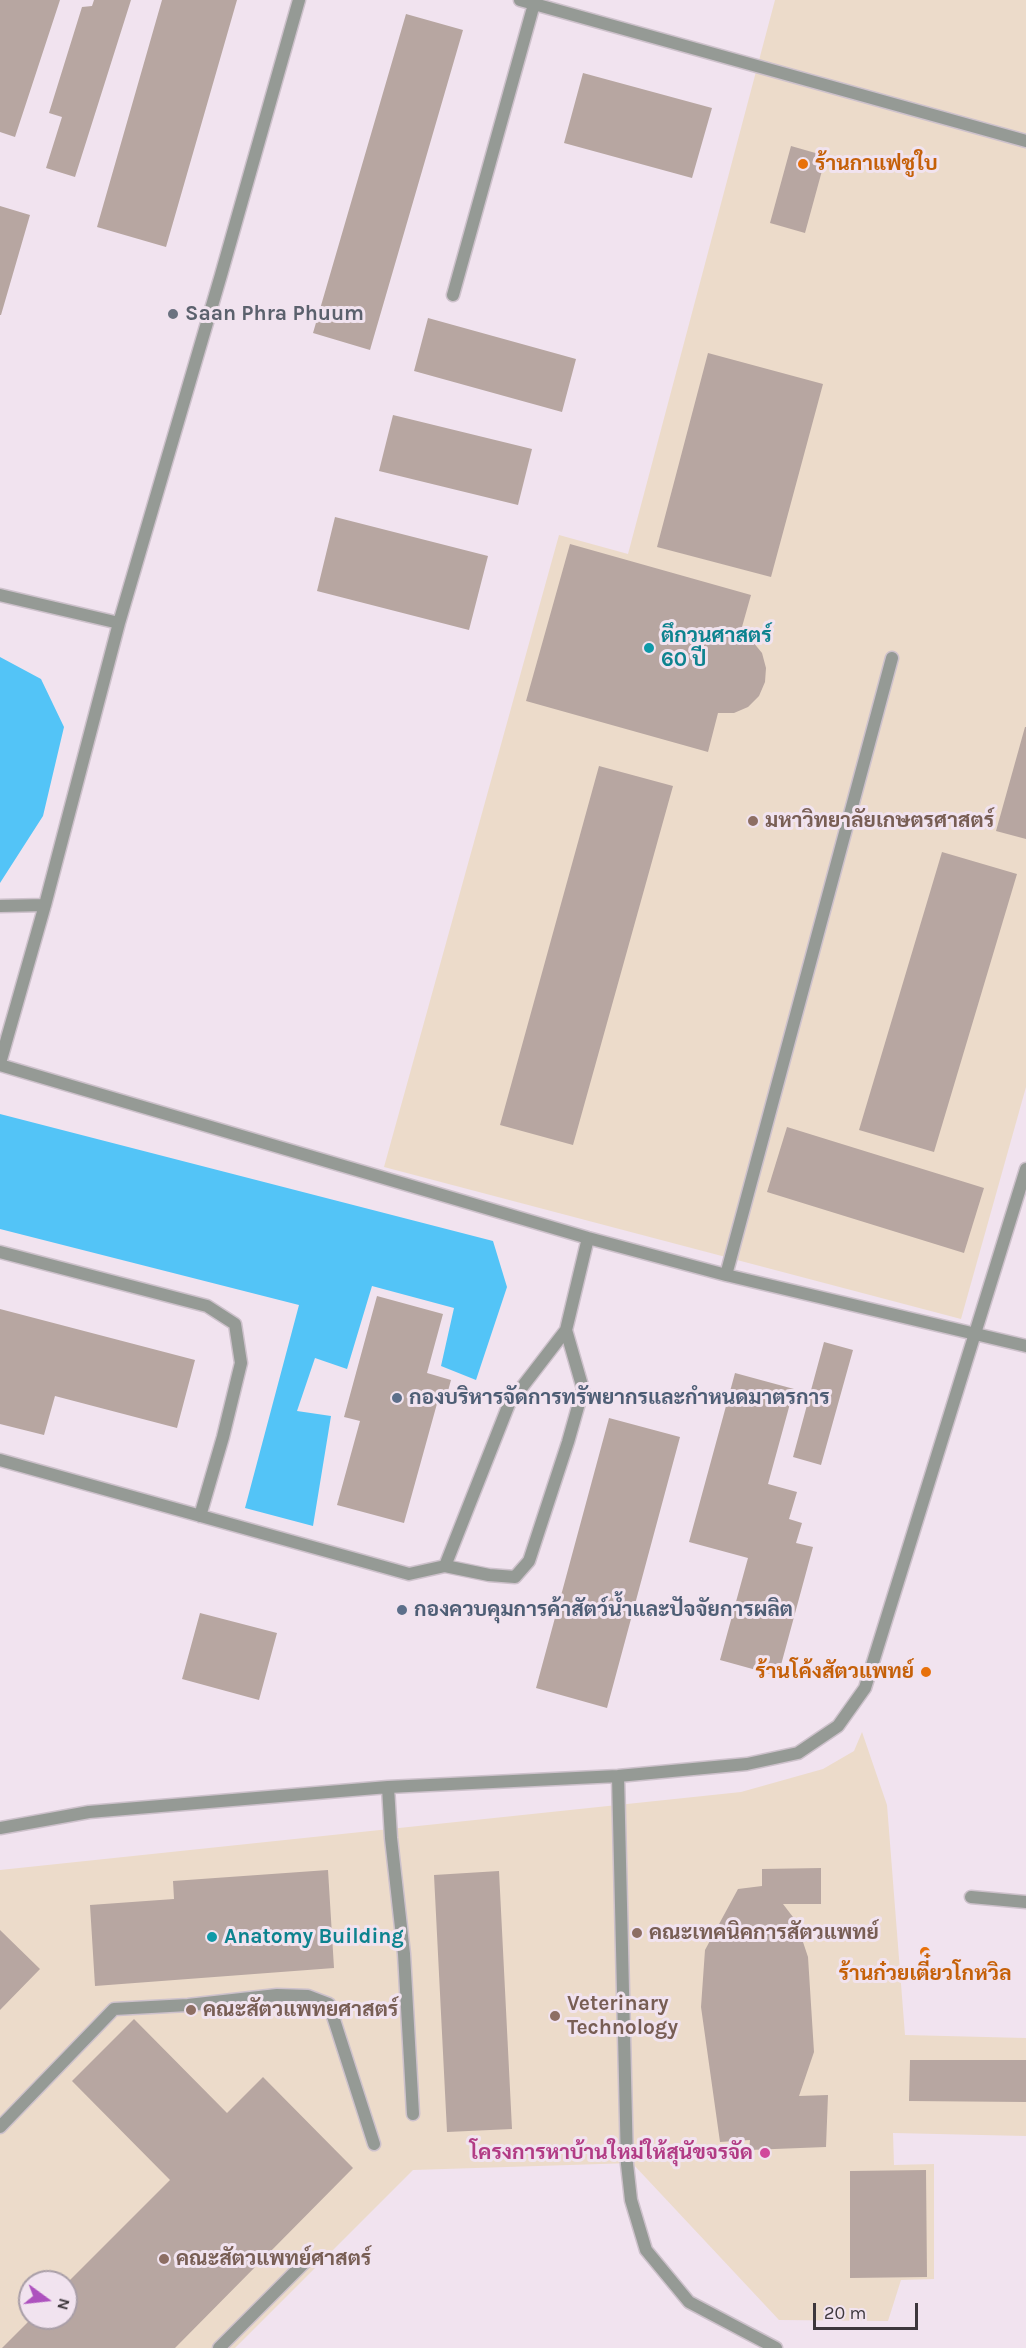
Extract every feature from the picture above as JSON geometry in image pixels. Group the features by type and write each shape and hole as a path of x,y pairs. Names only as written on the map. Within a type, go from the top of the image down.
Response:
{"street":[{"path":"299,0 119,623 45,905 0,1064 588,1238 726,1275 1026,1346"},
{"path":"520,0 1026,141"},
{"path":"453,296 534,4"},
{"path":"0,595 119,623"},
{"path":"726,1275 892,658"},
{"path":"0,906 45,905"},
{"path":"0,1828 89,1812 388,1787 618,1776 747,1764 798,1753 838,1726 865,1688 1026,1169"},
{"path":"445,1566 509,1404 566,1330 588,1238"},
{"path":"0,1252 207,1306 235,1324 241,1363 200,1516"},
{"path":"0,1460 409,1574 445,1566 489,1575 515,1577 529,1560 583,1389 566,1330"},
{"path":"618,1776 627,2164 631,2200 646,2250 689,2302 776,2348"},
{"path":"388,1787 391,1838 404,1954 413,2114"},
{"path":"971,1897 1026,1902"},
{"path":"0,2127 114,2009 188,2005 277,1995 308,1996 329,2004 374,2144"},
{"path":"219,2348 307,2260"}],"shaded area":[{"name":"มหาวิทยาลัยเกษตรศาสตร์","path":"775,0 1026,0 1026,1087 961,1319 384,1167 559,535 628,554"},
{"path":"862,1732 887,1805 905,2035 1026,2038 1026,2136 893,2133 894,2165 934,2164 934,2279 901,2280 888,2321 779,2320 632,2163 413,2170 235,2348 0,2348 0,1870 741,1792 823,1769 854,1751"}],"water":[{"path":"0,657 41,679 64,727 43,816 0,883"},
{"path":"0,1114 493,1241 507,1287 476,1380 441,1366 454,1308 372,1286 347,1369 315,1358 297,1411 331,1416 313,1526 245,1508 299,1305 0,1229"}],"building":[{"path":"0,0 60,0 15,137 0,132"},
{"path":"94,0 131,0 75,177 46,168 62,117 49,113 82,7 92,6"},
{"path":"162,0 237,0 166,247 97,227"},
{"path":"406,14 463,30 370,350 313,333"},
{"path":"583,73 712,108 692,178 564,143"},
{"path":"791,146 826,156 805,233 770,223"},
{"path":"0,206 30,215 1,315 0,315"},
{"path":"428,318 576,359 562,412 414,371"},
{"path":"708,353 823,384 771,577 657,547"},
{"path":"393,415 532,449 518,505 379,471"},
{"path":"335,517 488,556 469,630 317,591"},
{"name":"ตึกวนศาสตร์ 60 ปี","path":"570,544 751,595 740,634 753,642 762,653 766,668 765,682 759,696 748,707 734,713 718,713 708,752 526,701"},
{"path":"1026,727 1026,839 996,831"},
{"path":"599,766 673,786 573,1145 500,1125"},
{"path":"942,852 1017,874 934,1152 859,1130"},
{"path":"787,1127 984,1188 964,1253 767,1192"},
{"path":"377,1296 443,1314 427,1373 451,1380 445,1402 438,1400 404,1523 337,1505 360,1421 344,1417"},
{"path":"0,1309 195,1360 177,1428 55,1396 44,1435 0,1424"},
{"path":"824,1342 853,1350 821,1465 793,1457"},
{"path":"735,1373 794,1389 768,1484 797,1492 789,1519 802,1523 796,1543 813,1547 778,1676 720,1660 748,1558 689,1542"},
{"path":"609,1418 680,1437 607,1708 536,1688"},
{"path":"200,1613 277,1633 259,1700 182,1679"},
{"path":"821,1868 821,1904 783,1904 796,1921 808,1957 814,2052 799,2096 828,2095 826,2147 749,2150 750,2140 720,2142 701,2007 705,1950 738,1889 762,1886 762,1869"},
{"name":"Anatomy Building","path":"328,1870 334,1968 95,1986 90,1905 174,1899 173,1881"},
{"path":"499,1871 512,2129 447,2132 434,1875"},
{"path":"0,1930 40,1969 0,2010"},
{"name":"คณะสัตวแพทย์ศาสตร์","path":"134,2019 227,2113 263,2077 353,2168 175,2348 2,2348 20,2330 78,2330 78,2272 170,2180 72,2081"},
{"path":"910,2060 1026,2060 1026,2102 909,2101"},
{"path":"926,2170 927,2277 850,2278 850,2171"}],"place":[{"name":"ร้านกาแฟชูใบ","path":"803,164"},
{"name":"Saan Phra Phuum","path":"173,314"},
{"name":"ตึกวนศาสตร์ 60 ปี","path":"649,648"},
{"name":"มหาวิทยาลัยเกษตรศาสตร์","path":"753,821"},
{"name":"กองบริหารจัดการทรัพยากรและกำหนดมาตรการ","path":"397,1398"},
{"name":"กองควบคุมการค้าสัตว์น้ำและปัจจัยการผลิต","path":"402,1610"},
{"name":"ร้านโค้งสัตวแพทย์","path":"926,1672"},
{"name":"คณะเทคนิคการสัตวแพทย์","path":"637,1933"},
{"name":"Anatomy Building","path":"212,1937"},
{"name":"ร้านก๋วยเตี๋ยวโกหวิล","path":"925,1952"},
{"name":"คณะสัตวแพทยศาสตร์","path":"191,2010"},
{"name":"Veterinary Technology","path":"555,2016"},
{"name":"โครงการหาบ้านใหม่ให้สุนัขจรจัด","path":"765,2153"},
{"name":"คณะสัตวแพทย์ศาสตร์","path":"164,2259"}]}
